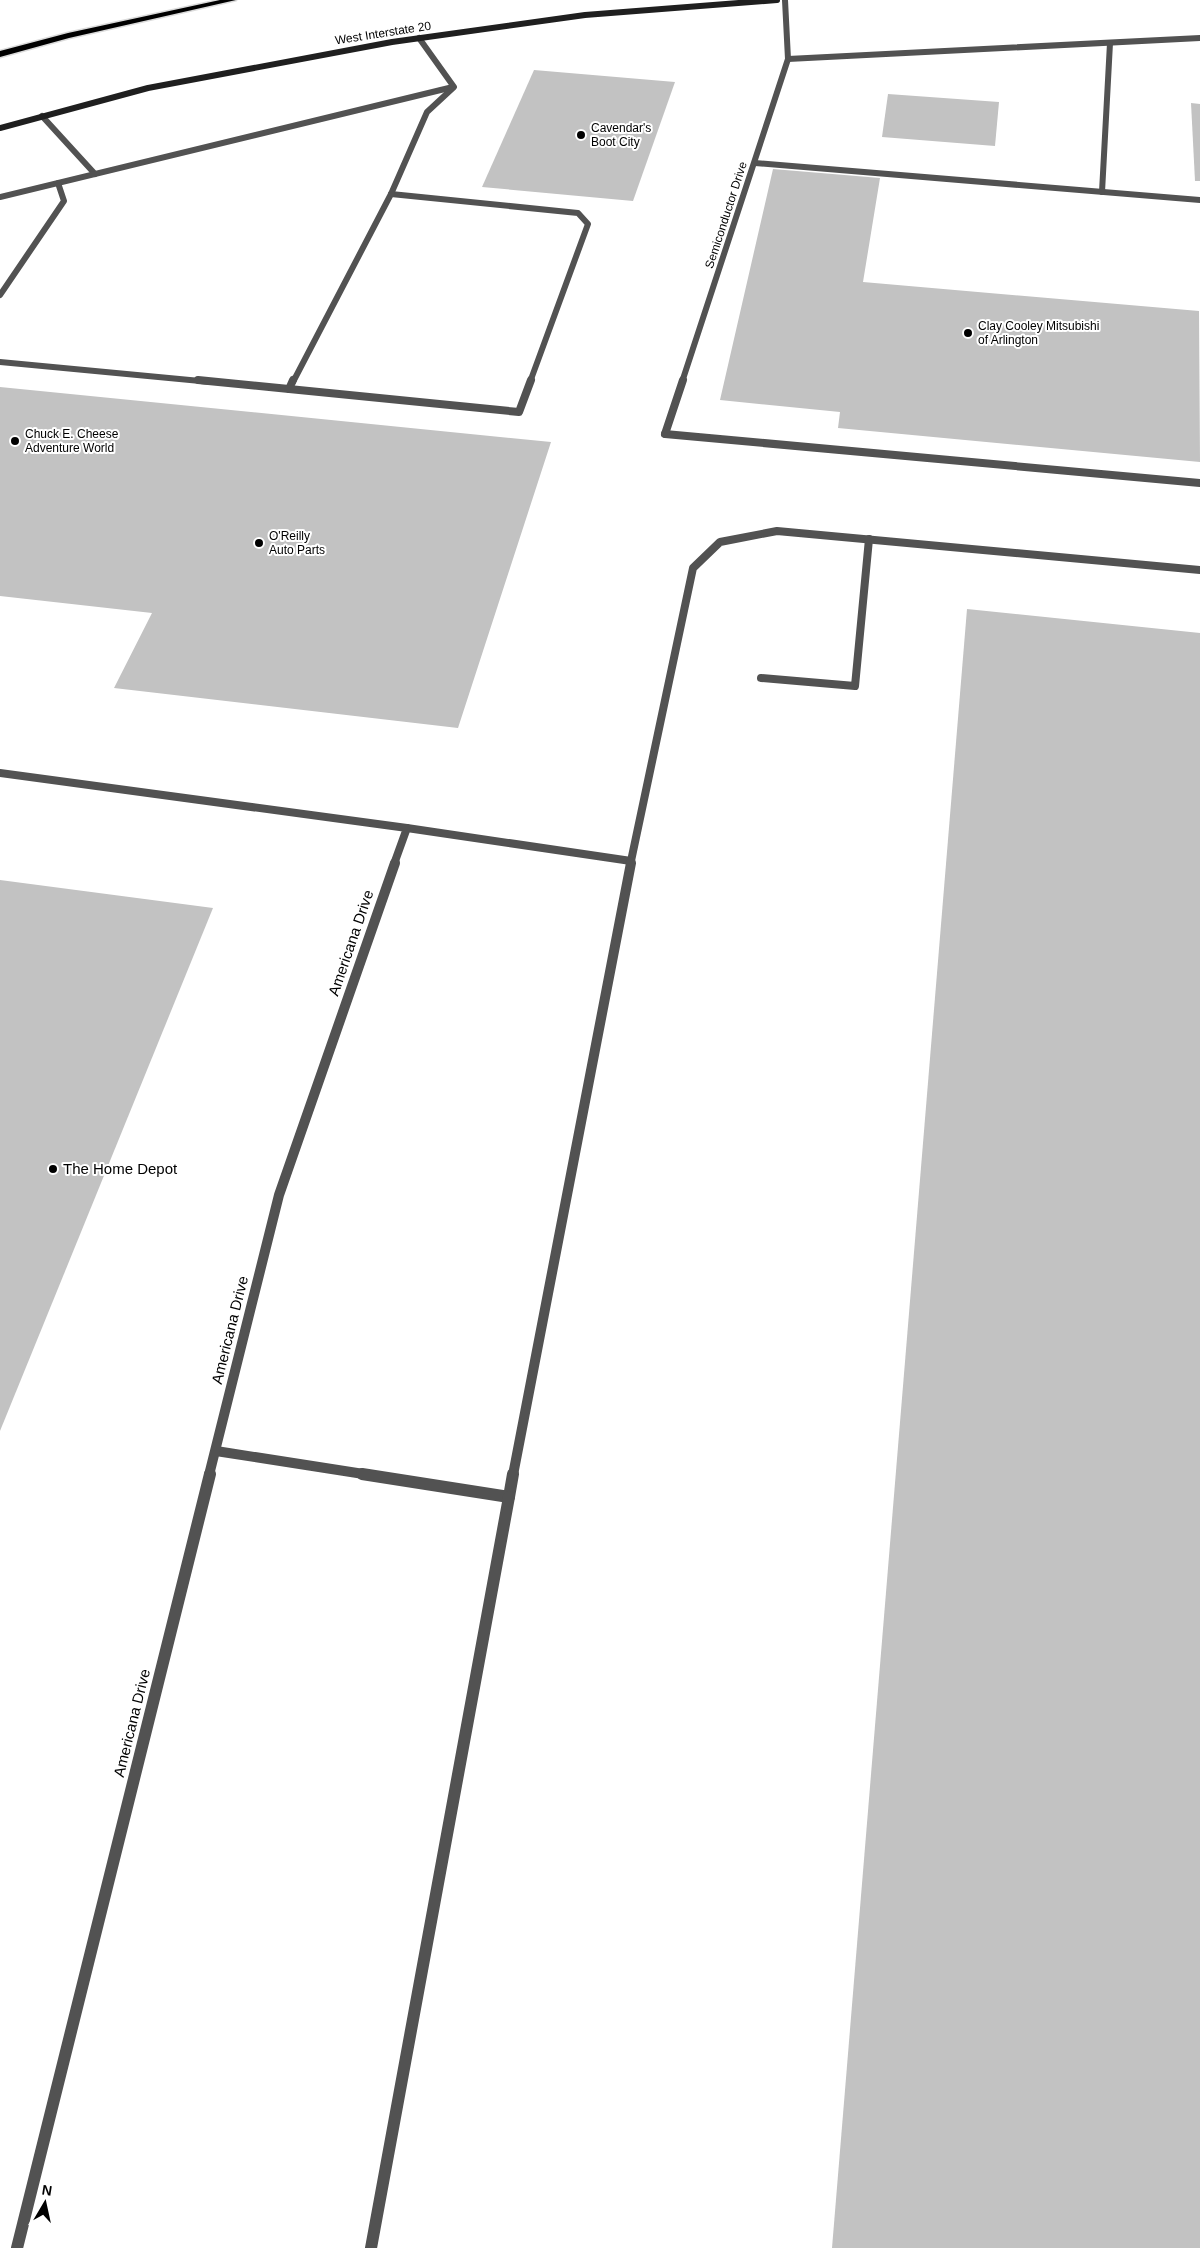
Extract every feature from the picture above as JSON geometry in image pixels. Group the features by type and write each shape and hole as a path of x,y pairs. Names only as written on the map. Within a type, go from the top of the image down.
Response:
{"highway":[{"path":"0,54 68,36 232,0"}],"main road":[{"name":"West Interstate 20","path":"0,128 148,88 418,38 585,15 777,0"}],"street":[{"name":"Semiconductor Drive","path":"785,0 788,60 665,434 1200,483"},
{"path":"418,38 454,87"},
{"path":"788,60 1200,38"},
{"path":"1102,192 1110,43"},
{"path":"0,197 454,87"},
{"path":"289,389 391,194 427,112 454,87"},
{"path":"42,116 94,174"},
{"path":"754,163 1200,200"},
{"path":"0,295 64,201 58,183"},
{"path":"0,362 519,412 588,224 578,214 391,194"},
{"path":"371,2248 509,1497 631,861 693,568 720,542 777,531 1200,570"},
{"path":"761,678 855,686 869,539"},
{"path":"0,773 407,828 631,861"},
{"name":"Americana Drive","path":"17,2248 279,1195 407,828"},
{"path":"216,1451 509,1497"}],"building":[{"name":"Cavendar's Boot City","path":"534,70 675,82 633,201 482,187"},
{"path":"888,94 999,102 995,146 882,137"},
{"path":"1191,103 1200,104 1200,181 1195,181"},
{"name":"Clay Cooley Mitsubishi of Arlington","path":"773,169 880,178 863,282 1199,311 1200,462 838,428 840,412 720,400"},
{"name":"O'Reilly Auto Parts","path":"0,387 551,442 458,728 114,688 152,613 0,596"},
{"path":"967,609 1200,633 1200,2248 832,2248"},
{"name":"The Home Depot","path":"0,880 213,908 0,1431"}],"place":[{"name":"Cavendar's Boot City","path":"581,135"},
{"name":"Clay Cooley Mitsubishi of Arlington","path":"968,333"},
{"name":"Chuck E. Cheese Adventure World","path":"15,441"},
{"name":"O'Reilly Auto Parts","path":"259,543"},
{"name":"The Home Depot","path":"53,1169"}]}
